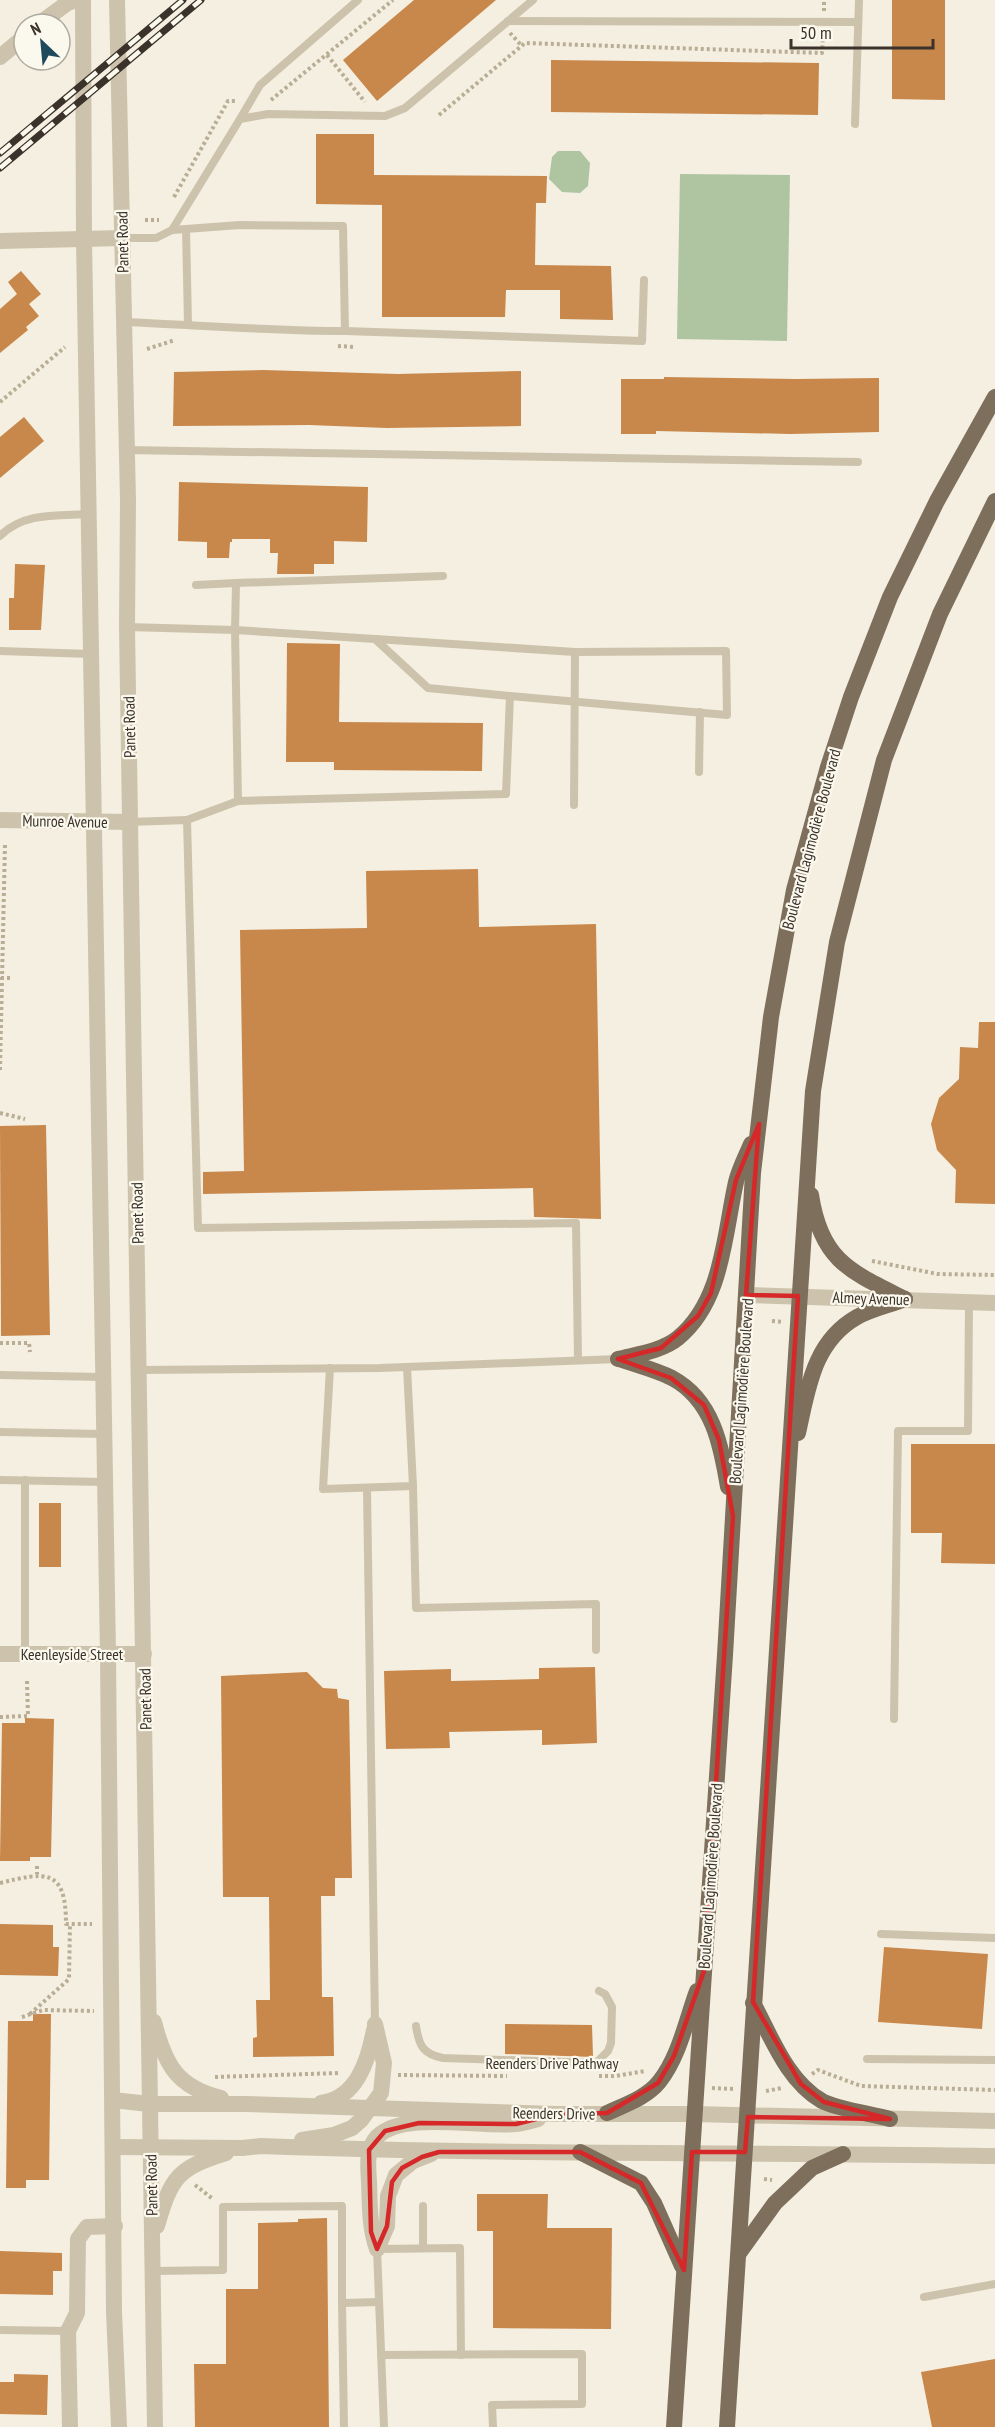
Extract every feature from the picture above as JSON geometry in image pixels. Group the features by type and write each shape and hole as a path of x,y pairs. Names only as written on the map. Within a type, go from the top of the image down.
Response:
{"main road":[{"name":"Boulevard Lagimodière Boulevard","path":"674,2427 753,1173 771,1017 794,890 828,767 890,597 937,501 995,397"},
{"path":"727,2427 750,2090 753,2002 806,1165 813,1091 837,942 884,760 940,614 995,501"},
{"path":"618,1359 661,1348 676,1339 698,1316 711,1293 730,1219 736,1180 759,1124"},
{"path":"806,1165 814,1214 829,1249 840,1262 859,1275 905,1299"},
{"path":"786,1487 810,1379 824,1346 845,1325 859,1316 905,1299"},
{"path":"618,1359 671,1378 689,1390 704,1405 719,1440 733,1516"},
{"path":"606,2113 640,2098 658,2083 674,2056 704,1971"},
{"path":"753,2002 789,2070 801,2084 824,2102 890,2118"},
{"path":"580,2152 641,2183 654,2203 684,2270"},
{"path":"738,2253 775,2203 812,2168 843,2154"}],"street":[{"path":"55,12 75,0"},
{"path":"83,0 84,240 108,1654 114,2312 119,2427"},
{"name":"Panet Road","path":"117,0 128,500 127,627 155,2427"},
{"path":"0,57 12,47"},
{"path":"0,241 122,238"},
{"name":"Munroe Avenue","path":"0,820 130,822"},
{"name":"Almey Avenue","path":"746,1295 995,1303"},
{"name":"Keenleyside Street","path":"0,1654 144,1654"},
{"path":"149,2006 167,2060 179,2078 199,2093 245,2104"},
{"path":"303,2106 332,2102 356,2082 369,2058 375,2024"},
{"path":"114,2146 242,2148 334,2135 351,2128 381,2093 384,2063 375,2024"},
{"name":"Reenders Drive","path":"113,2100 149,2104 370,2107 556,2114 694,2114 995,2121"},
{"path":"377,2249 371,2232 369,2150 385,2131 419,2123 516,2124 556,2114"},
{"path":"261,2146 439,2151 995,2156"},
{"path":"152,2242 165,2199 175,2179 189,2167 242,2148"},
{"path":"377,2249 387,2226 388,2196 396,2175 413,2161 439,2151"},
{"path":"70,2427 68,2331 77,2313 78,2239 87,2227 115,2226"}],"lane":[{"path":"172,230 260,85 358,0"},
{"path":"240,119 268,114 385,116 405,108 533,0"},
{"path":"855,124 859,0"},
{"path":"508,21 858,22"},
{"path":"122,238 156,238 172,230 240,225 342,226 345,331"},
{"path":"186,229 188,324"},
{"path":"124,322 188,324 237,329 642,341 644,280"},
{"path":"126,450 858,462"},
{"path":"0,536 24,520 44,516 89,514"},
{"path":"196,585 443,576"},
{"path":"236,583 238,801"},
{"path":"127,627 235,630 375,639 575,652 726,651 727,715 428,688 375,639"},
{"path":"0,651 91,654"},
{"path":"574,805 575,652"},
{"path":"130,822 187,820 238,801 506,794 510,696"},
{"path":"699,772 700,712"},
{"path":"187,820 198,1228 576,1223 578,1360"},
{"path":"894,1719 898,1431 968,1431 969,1302"},
{"path":"139,1370 407,1367 618,1359"},
{"path":"407,1367 416,1608 596,1604 596,1650"},
{"path":"330,1368 322,1489 413,1486"},
{"path":"0,1375 104,1377"},
{"path":"0,1431 104,1434"},
{"path":"0,1480 105,1482"},
{"path":"24,1653 25,1480"},
{"path":"367,1489 375,2024"},
{"path":"881,1934 995,1938"},
{"path":"416,2026 419,2043 424,2051 443,2058 596,2063 608,2051 611,2043 612,2007 605,1994 599,1991"},
{"path":"867,2060 995,2060"},
{"path":"153,2271 223,2270 223,2207 342,2206 344,2427"},
{"path":"423,2206 423,2248"},
{"path":"384,2427 377,2249 460,2248 461,2355"},
{"path":"924,2297 995,2284"},
{"path":"342,2303 379,2302"},
{"path":"0,2330 68,2331"},
{"path":"381,2355 582,2354 582,2404 492,2405 493,2427"}],"path":[{"path":"271,100 393,0"},
{"path":"439,115 525,43 822,53 824,0"},
{"path":"327,55 365,102"},
{"path":"172,200 228,101 283,100"},
{"path":"353,101 374,102"},
{"path":"145,220 161,220"},
{"path":"0,402 65,347"},
{"path":"0,1070 4,844"},
{"path":"1,978 12,978"},
{"path":"0,1113 25,1119"},
{"path":"870,1261 939,1274 995,1275"},
{"path":"0,1343 29,1343 30,1352"},
{"path":"0,1717 28,1716 27,1681"},
{"path":"37,1866 37,1874"},
{"path":"0,1883 37,1874 46,1876 58,1885 64,1896 66,1924 92,1924"},
{"path":"0,1877 6,1881"},
{"path":"30,2014 69,1979 70,1924"},
{"path":"22,2017 43,2010 94,2011"},
{"name":"Reenders Drive Pathway","path":"592,2076 616,2076 655,2069 662,2076"},
{"path":"696,2087 750,2090 778,2088 801,2084 818,2070 861,2086 995,2090"},
{"path":"179,2078 362,2072"},
{"name":"Reenders Drive Pathway","path":"382,2074 510,2076"},
{"path":"777,2096 778,2088"},
{"path":"764,2179 772,2180"},
{"path":"190,2181 223,2207"}],"highlighted area":[{"path":"759,1124 746,1295 798,1296 753,2002 801,2084 824,2102 890,2119 748,2117 745,2152 692,2152 684,2270 641,2183 580,2152 439,2152 422,2157 402,2168 392,2182 387,2226 377,2249 371,2232 369,2150 385,2131 419,2123 516,2124 556,2114 607,2113 658,2083 674,2056 704,1971 733,1516 719,1440 704,1405 671,1378 618,1359 661,1348 698,1316 711,1293 736,1180"}],"green space":[{"path":"558,151 580,151 590,163 588,186 580,193 562,192 549,179 552,157"},
{"path":"680,174 790,175 787,341 677,339"}],"building":[{"path":"414,0 496,0 377,101 343,60"},
{"path":"892,0 945,0 945,100 892,99"},
{"path":"551,60 819,63 818,115 551,112"},
{"path":"316,134 374,134 374,175 547,176 546,203 536,203 535,265 611,266 613,320 560,319 560,290 506,290 505,317 382,317 382,205 316,204"},
{"path":"21,271 41,294 29,304 39,316 26,327 28,330 0,353 0,309 17,294 8,282"},
{"path":"263,370 398,374 521,371 521,426 387,428 309,425 173,426 174,372"},
{"path":"664,377 879,378 879,432 790,434 656,431 656,434 621,434 621,379 664,379"},
{"path":"24,417 44,441 0,478 0,437"},
{"path":"179,482 368,487 367,542 334,541 334,564 314,564 314,574 277,574 278,553 270,553 270,539 232,539 229,558 207,558 207,542 178,541"},
{"path":"15,564 45,565 41,630 9,630 9,598 14,598"},
{"path":"287,643 340,644 339,722 483,723 482,771 334,770 334,762 286,762"},
{"path":"478,869 479,927 596,924 601,1219 534,1217 533,1188 203,1194 203,1172 244,1171 240,930 367,928 366,871"},
{"path":"979,1022 995,1022 995,1204 955,1203 956,1170 937,1150 931,1124 939,1098 959,1079 960,1047 978,1048"},
{"path":"46,1125 50,1335 1,1336 0,1126"},
{"path":"911,1444 995,1444 995,1564 941,1563 942,1533 911,1533"},
{"path":"39,1503 61,1503 61,1567 39,1567"},
{"path":"595,1667 597,1743 542,1745 542,1730 449,1732 450,1748 386,1749 384,1671 451,1669 451,1681 539,1679 539,1668"},
{"path":"307,1672 323,1688 337,1689 338,1698 349,1700 352,1878 335,1878 335,1896 321,1896 322,1997 333,1997 334,2056 253,2057 253,2038 257,2037 256,2000 270,2000 269,1897 223,1897 221,1676"},
{"path":"25,1718 54,1719 51,1857 30,1857 30,1861 0,1861 2,1723 25,1723"},
{"path":"0,1924 53,1925 53,1947 59,1947 58,1976 0,1975"},
{"path":"884,1947 988,1954 982,2029 878,2022"},
{"path":"33,2014 51,2014 49,2180 26,2180 26,2188 6,2188 8,2021 33,2021"},
{"path":"505,2024 592,2025 593,2057 505,2054"},
{"path":"477,2194 548,2194 547,2228 612,2228 611,2329 493,2328 493,2231 477,2231"},
{"path":"327,2218 329,2427 195,2427 194,2364 226,2364 226,2289 258,2289 258,2223 298,2222 298,2219"},
{"path":"0,2251 62,2253 62,2271 53,2271 53,2295 0,2294"},
{"path":"995,2359 995,2427 932,2427 921,2372"},
{"path":"14,2374 48,2375 47,2415 0,2414 0,2382 14,2382"}],"railway":[{"path":"0,153 183,0"},
{"path":"0,168 201,0"}]}
